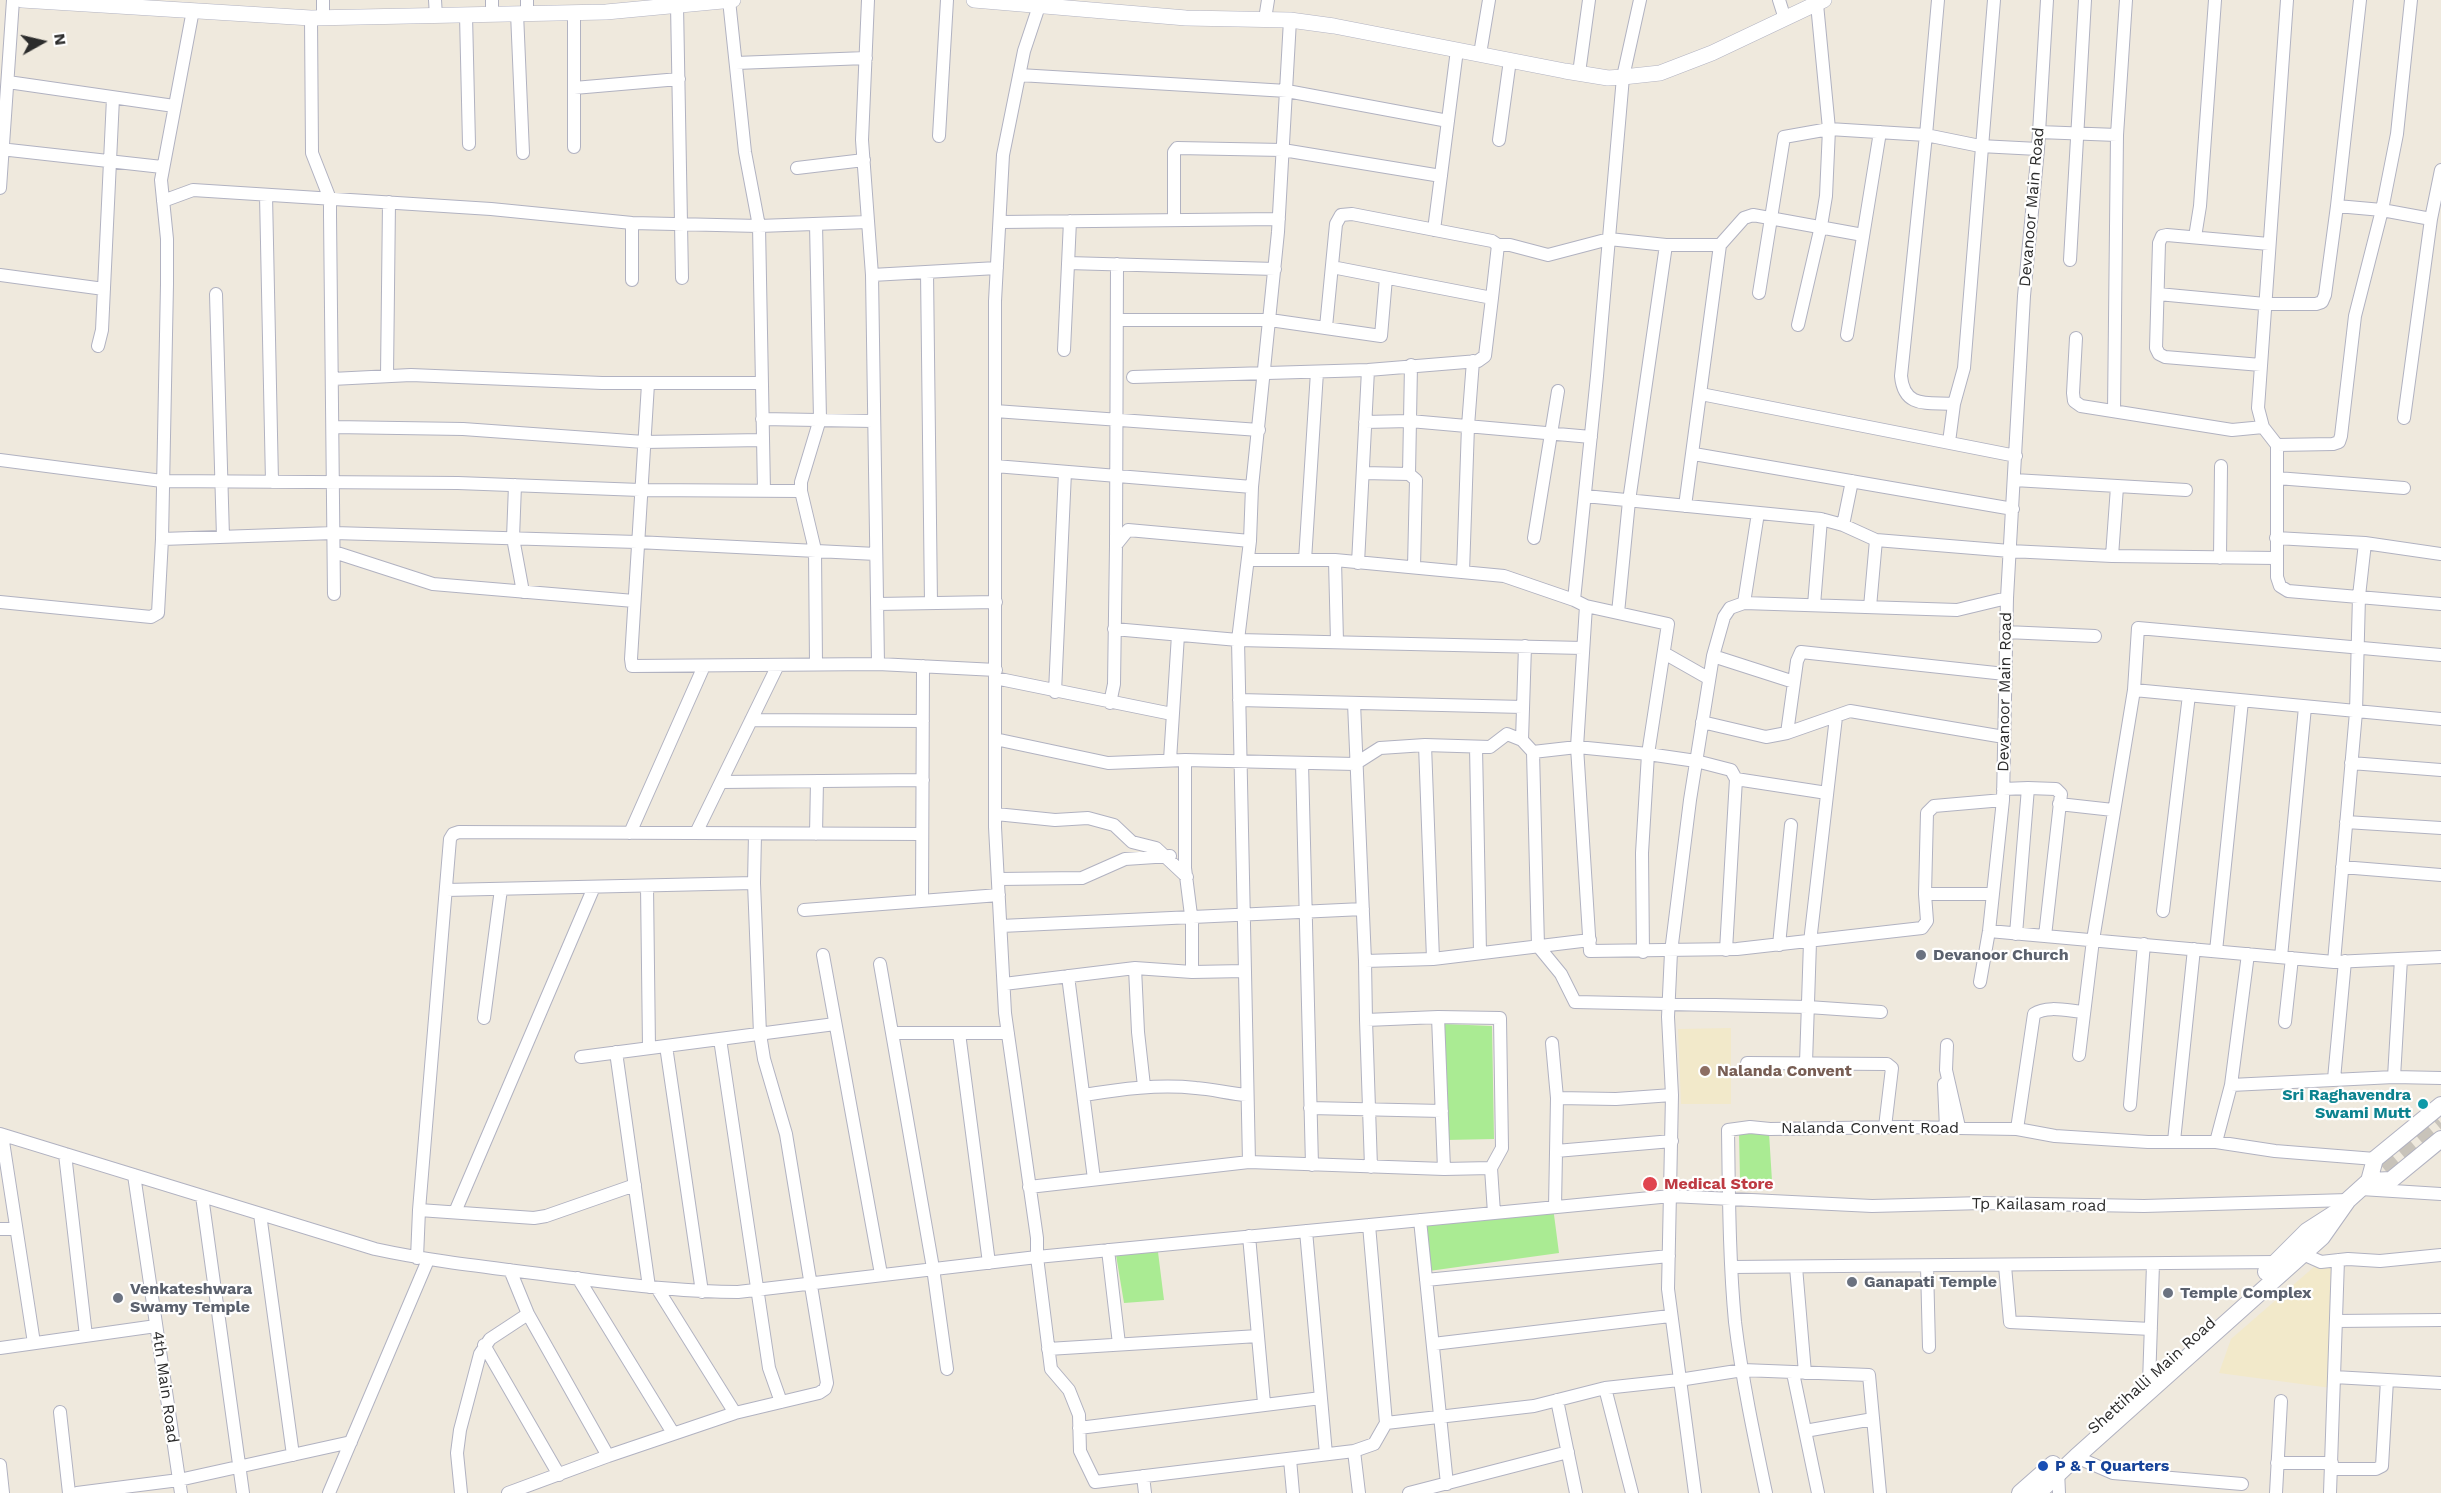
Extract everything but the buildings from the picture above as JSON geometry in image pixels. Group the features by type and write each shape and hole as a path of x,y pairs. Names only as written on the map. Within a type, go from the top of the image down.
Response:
{"main road":[{"path":"2380,1165 2441,1105"},
{"path":"2354,1195 2391,1180 2441,1138"},
{"name":"Shettihalli Main Road","path":"2038,1493 2057,1467 2149,1383 2281,1266 2303,1254 2322,1237 2380,1165"},
{"name":"Shettihalli Main Road","path":"2020,1493 2076,1456 2281,1266 2307,1231 2354,1195"}],"street":[{"path":"0,188 13,0"},
{"path":"22,0 127,3 317,18 466,15 492,7 574,13 606,12 723,0 736,63 745,152 759,226 764,491"},
{"path":"323,0 317,18 312,153 330,199 334,594"},
{"path":"435,0 436,16"},
{"path":"868,0 862,140 872,275 878,664"},
{"path":"939,136 947,0"},
{"path":"974,0 1039,3 1186,18 1290,20 1334,26 1608,78 1660,73 1712,53 1821,2 1829,129 1826,196 1798,325"},
{"path":"1265,19 1268,0"},
{"path":"1480,54 1489,0"},
{"path":"1579,73 1589,0"},
{"path":"1574,600 1623,77 1640,0"},
{"path":"1779,0 1785,19"},
{"path":"1938,0 1901,376 1905,394 1912,401 1954,404"},
{"path":"1949,442 1954,404 1964,368 1980,146 1994,0"},
{"name":"Devanoor Main Road","path":"1980,982 1989,931 2003,794 2007,598 2024,296 2038,149 2047,0"},
{"path":"2070,260 2085,0"},
{"path":"2114,411 2117,135 2126,0"},
{"path":"2194,237 2200,206 2216,0"},
{"path":"2288,0 2258,408 2263,427 2277,445 2276,558 2280,586 2288,591 2441,604"},
{"path":"2158,294 2265,304 2322,302 2325,295 2337,206 2360,0"},
{"path":"2277,445 2339,442 2355,316 2382,210 2397,134 2411,0"},
{"path":"1039,3 1019,75 1003,155 997,268 995,739 999,895 1008,1034 1038,1238 1037,1257 1051,1369 1069,1390 1079,1415 1080,1451 1095,1482 1354,1451 1374,1444 1386,1423 1369,1225"},
{"path":"677,5 682,278"},
{"path":"523,153 524,9"},
{"path":"0,602 150,617 158,613 162,539 167,266 162,167 193,10"},
{"path":"574,13 574,147"},
{"path":"466,15 469,144"},
{"path":"1249,1162 1238,640 1250,541 1252,486 1275,268 1284,150 1290,20"},
{"path":"1434,230 1456,50"},
{"path":"736,63 866,58"},
{"path":"1499,140 1510,60"},
{"path":"1019,75 1287,91 1448,121"},
{"path":"574,88 679,79"},
{"path":"8,82 174,106"},
{"path":"98,346 102,330 113,98"},
{"path":"1759,293 1785,137 1829,129 1926,135 1980,146 2038,149"},
{"path":"1847,335 1880,132"},
{"path":"2039,132 2117,135"},
{"path":"1174,220 1174,152 1177,148 1284,150 1441,176"},
{"path":"1,149 162,167"},
{"path":"796,168 864,160"},
{"path":"2404,418 2431,219 2441,170"},
{"path":"163,201 193,190 491,209 632,223 759,226 868,222"},
{"path":"266,195 272,482"},
{"path":"387,376 389,202"},
{"path":"2337,206 2382,210 2431,219"},
{"path":"1326,327 1336,224 1341,215 1352,214 1492,241 1498,245 1510,245 1548,255 1609,238 1666,245 1720,244"},
{"path":"1685,506 1694,454 1720,244 1748,215 1863,235"},
{"path":"1001,222 1279,219"},
{"path":"1064,350 1070,221"},
{"path":"632,223 632,280"},
{"path":"816,224 820,420 801,482 801,491 815,550 816,664"},
{"path":"2261,365 2165,357 2159,354 2156,348 2159,243 2162,236 2269,244"},
{"path":"1133,377 1368,370 1482,360 1485,356 1499,253 1498,245"},
{"path":"1618,613 1629,501 1666,245"},
{"path":"1068,263 1275,268"},
{"path":"1110,703 1114,684 1117,264"},
{"path":"1332,267 1492,298"},
{"path":"872,275 997,268"},
{"path":"927,272 931,603"},
{"path":"0,275 104,289"},
{"path":"1117,320 1270,320 1381,336 1386,278"},
{"path":"216,294 223,537"},
{"path":"2076,338 2073,393 2074,401 2081,406 2228,430 2263,427"},
{"path":"1463,572 1468,426 1473,361"},
{"path":"1409,474 1411,366"},
{"path":"1358,562 1368,370"},
{"path":"1305,560 1317,372"},
{"path":"332,379 387,376 648,384 761,383"},
{"path":"648,384 637,542 632,666 816,664 923,666 996,674 1056,692 1172,714"},
{"path":"1534,538 1557,391"},
{"path":"1701,394 2016,456"},
{"path":"995,411 1259,430"},
{"path":"762,418 873,421"},
{"path":"1365,422 1410,421 1590,437"},
{"path":"333,427 463,429 644,442 762,440"},
{"path":"1694,454 2013,509"},
{"path":"0,460 162,481 801,491"},
{"path":"995,466 1252,486"},
{"path":"2220,558 2221,466"},
{"path":"1056,692 1065,472"},
{"path":"1363,473 1409,474 1416,480 1418,489 1414,567"},
{"path":"2277,478 2404,488"},
{"path":"2014,480 2186,490"},
{"path":"1843,525 1852,481"},
{"path":"515,485 513,538 523,592"},
{"path":"2112,556 2117,487"},
{"path":"1585,496 1821,519 1843,525 1876,540 2010,551 2112,556 2276,558"},
{"path":"1744,603 1758,513"},
{"path":"1814,605 1821,519"},
{"path":"1116,545 1128,530 1250,541"},
{"path":"162,539 334,533 637,542 876,554"},
{"path":"2276,538 2365,543 2441,554"},
{"path":"1870,607 1876,540"},
{"path":"2334,1079 2342,867 2356,712 2356,648 2365,543"},
{"path":"334,552 433,584 634,601"},
{"path":"1248,560 1335,560 1514,579 1586,606 1668,624 1648,754 1642,853 1643,952"},
{"path":"1335,560 1337,642"},
{"path":"1695,1493 1668,1289 1672,1095 1669,1003 1671,952 1696,761 1708,678 1724,617 1730,608 1744,603 1957,610 2007,598"},
{"path":"877,604 996,602"},
{"path":"1586,606 1577,747 1590,951 1726,950 1922,928 1927,921 1925,894 1927,813 1934,806 2028,788 2060,790 2045,936"},
{"path":"2079,1054 2093,940 2134,690 2138,627 2441,655"},
{"path":"1114,629 1238,640 1583,648"},
{"path":"2006,632 2095,636"},
{"path":"1170,760 1178,634"},
{"path":"1522,740 1525,646"},
{"path":"1787,734 1797,661 1801,652 2005,674"},
{"path":"1664,653 1708,678"},
{"path":"1713,656 1794,682"},
{"path":"696,833 778,665"},
{"path":"630,833 704,666"},
{"path":"922,901 923,666"},
{"path":"2134,690 2441,719"},
{"path":"2163,911 2189,695"},
{"path":"1239,700 1523,707"},
{"path":"2216,951 2242,700"},
{"path":"1354,703 1371,1167"},
{"path":"2285,1022 2286,958 2305,707"},
{"path":"1702,722 1766,737 1787,734 1850,711 2004,737"},
{"path":"1806,1063 1810,942 1836,717"},
{"path":"751,720 923,721"},
{"path":"995,739 1108,763 1185,760 1355,764 1380,748 1425,745 1490,747 1507,734 1522,740 1533,752 1538,946 1560,974 1575,1002 1808,1007 1881,1012"},
{"path":"1425,745 1433,958"},
{"path":"1476,747 1480,953"},
{"path":"1533,752 1577,747 1696,761 1731,770 1736,779 1726,950"},
{"path":"1185,760 1185,851 1192,917 1192,972"},
{"path":"1302,763 1312,1166"},
{"path":"2351,764 2441,770"},
{"path":"1736,779 1827,793"},
{"path":"721,782 923,780"},
{"path":"816,834 817,781"},
{"path":"2016,933 2028,788"},
{"path":"2059,804 2113,810"},
{"path":"996,814 1055,820 1088,818 1114,825 1132,842 1155,848 1186,877"},
{"path":"2346,822 2441,828"},
{"path":"1779,945 1791,825"},
{"path":"329,1493 423,1259 419,1210 450,839 453,834 459,832 922,834"},
{"path":"508,1493 735,1413 819,1393 825,1389 827,1383 783,1119 764,1059 760,1034 754,883 755,834"},
{"path":"1125,859 1132,842"},
{"path":"999,879 1082,878 1125,859 1166,858 1185,851"},
{"path":"2342,867 2441,875"},
{"path":"446,890 754,883"},
{"path":"647,886 649,1048"},
{"path":"455,1212 594,887"},
{"path":"484,1018 501,889"},
{"path":"1925,894 1992,894"},
{"path":"804,910 999,895"},
{"path":"1001,926 1363,909"},
{"path":"1989,931 2286,958 2340,961 2441,957"},
{"path":"1365,961 1433,958 1590,940"},
{"path":"2130,1105 2144,944"},
{"path":"2174,1141 2194,949"},
{"path":"2216,1142 2231,1085 2248,954"},
{"path":"823,955 881,1274"},
{"path":"2394,1077 2401,959"},
{"path":"880,964 933,1268 947,1369"},
{"path":"1004,984 1135,968 1192,972 1245,972"},
{"path":"1135,968 1138,1032 1144,1086"},
{"path":"1068,976 1094,1179"},
{"path":"2017,1129 2034,1014 2047,1009 2084,1012"},
{"path":"1366,1020 1438,1017 1500,1018 1502,1148 1491,1168 1494,1213"},
{"path":"1438,1017 1444,1169"},
{"path":"581,1057 835,1024"},
{"path":"892,1033 1008,1034"},
{"path":"959,1033 988,1263"},
{"path":"720,1039 769,1368 781,1402"},
{"path":"1552,1042 1557,1098 1555,1207"},
{"path":"1947,1045 1946,1070 1959,1127"},
{"path":"666,1046 702,1292"},
{"path":"616,1053 635,1185 653,1287 735,1413"},
{"path":"1747,1063 1887,1064 1892,1068 1885,1127"},
{"path":"1943,1073 1946,1128"},
{"path":"2231,1085 2334,1079 2441,1078"},
{"path":"1084,1095 1144,1086 1198,1088 1247,1095"},
{"path":"1557,1098 1616,1099 1672,1095"},
{"path":"1310,1108 1442,1111"},
{"name":"Nalanda Convent Road","path":"1766,1493 1735,1322 1728,1130 1750,1127 2017,1129 2055,1136 2148,1142 2216,1142 2380,1165"},
{"path":"1,1134 34,1343"},
{"name":"Tp Kailasam road","path":"1,1134 375,1249 423,1259 702,1292 758,1289 1037,1257 1671,1196 1872,1206 1983,1203 2144,1206 2354,1195 2441,1194"},
{"path":"1556,1151 1671,1141"},
{"path":"65,1154 86,1336"},
{"path":"1029,1186 1249,1162 1312,1166 1491,1168"},
{"name":"4th Main Road","path":"134,1175 180,1487"},
{"path":"419,1210 534,1218 546,1216 635,1185"},
{"path":"202,1196 243,1493"},
{"path":"260,1214 293,1455"},
{"path":"1420,1220 1447,1484"},
{"path":"0,1229 16,1229"},
{"path":"1306,1231 1326,1454"},
{"path":"1249,1236 1264,1403"},
{"path":"1108,1250 1119,1344"},
{"path":"2303,1254 2321,1262 2380,1261 2441,1256"},
{"path":"1426,1280 1669,1256"},
{"path":"2330,1493 2338,1260"},
{"path":"1732,1267 2153,1264 2281,1266"},
{"path":"2149,1383 2153,1264"},
{"path":"1927,1266 1929,1347"},
{"path":"2006,1266 2010,1322 2151,1329"},
{"path":"1796,1267 1799,1373 1805,1431 1818,1493"},
{"path":"510,1270 528,1314 608,1456"},
{"path":"578,1278 673,1434"},
{"path":"461,1493 457,1454 460,1430 484,1345 528,1314"},
{"path":"1433,1344 1670,1316"},
{"path":"2336,1321 2441,1320"},
{"path":"0,1347 156,1326"},
{"path":"1048,1349 1258,1336"},
{"path":"484,1345 559,1475"},
{"path":"1386,1423 1534,1406 1605,1388 1743,1370 1869,1375 1880,1493"},
{"path":"2334,1377 2441,1383"},
{"path":"2277,1463 2376,1469 2382,1466 2387,1380"},
{"path":"1605,1388 1632,1493"},
{"path":"1079,1428 1264,1403 1321,1398"},
{"path":"1557,1400 1576,1493"},
{"path":"2276,1493 2281,1401"},
{"path":"60,1412 69,1493"},
{"path":"1805,1431 1873,1419"},
{"path":"77,1493 180,1487 241,1466 351,1442"},
{"path":"1354,1451 1359,1493"},
{"path":"1409,1493 1568,1452"},
{"path":"2076,1456 2113,1473 2242,1484"},
{"path":"1290,1459 1293,1493"},
{"path":"0,1465 3,1493"},
{"path":"2057,1467 2059,1493"},
{"path":"1143,1476 1145,1493"}],"shaded area":[{"name":"Nalanda Convent","path":"1731,1028 1731,1104 1681,1104 1678,1029"},
{"path":"2315,1266 2332,1268 2331,1388 2219,1373 2231,1339"}],"green space":[{"path":"1444,1024 1492,1026 1494,1139 1446,1140"},
{"path":"1739,1132 1769,1133 1772,1181 1740,1180"},
{"path":"1553,1207 1559,1253 1429,1271 1423,1225"},
{"path":"1158,1252 1164,1300 1124,1303 1116,1255"}],"tunnel":[{"path":"2385,1170 2441,1123"}],"place":[{"name":"Devanoor Church","path":"1921,955"},
{"name":"Nalanda Convent","path":"1705,1071"},
{"name":"Sri Raghavendra Swami Mutt","path":"2423,1104"},
{"name":"Medical Store","path":"1650,1184"},
{"name":"Ganapati Temple","path":"1852,1282"},
{"name":"Temple Complex","path":"2168,1293"},
{"name":"Venkateshwara Swamy Temple","path":"118,1298"},
{"name":"P & T Quarters","path":"2043,1466"}]}
